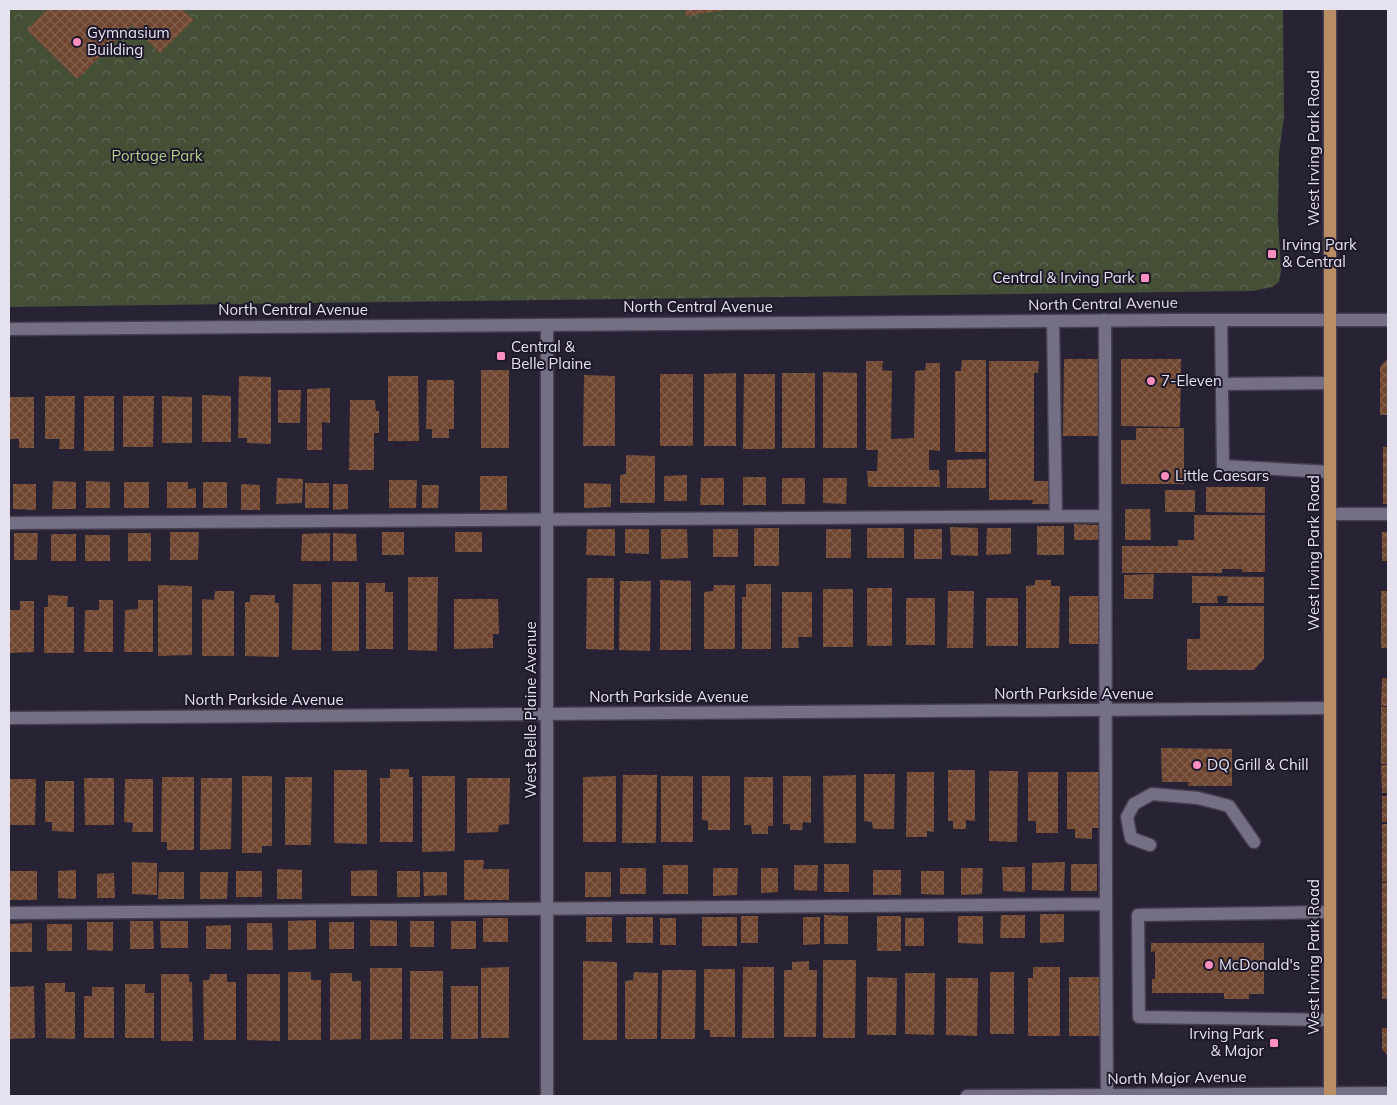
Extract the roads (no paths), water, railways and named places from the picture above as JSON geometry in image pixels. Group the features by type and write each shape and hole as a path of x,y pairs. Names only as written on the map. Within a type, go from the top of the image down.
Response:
{"main road":[{"name":"West Irving Park Road","path":"1330,9 1330,1095"}],"street":[{"name":"North Central Avenue","path":"9,328 1105,320 1388,320"},
{"path":"1105,320 1107,1096"},
{"path":"1221,320 1224,466 1330,472"},
{"path":"1053,321 1056,516"},
{"name":"West Belle Plaine Avenue","path":"547,325 547,1096"},
{"path":"1222,384 1330,383"},
{"path":"1330,514 1388,514"},
{"path":"9,522 1105,516"},
{"name":"North Parkside Avenue","path":"9,718 1330,708"},
{"path":"1150,845 1131,838 1127,817 1134,804 1152,794 1198,798 1229,806 1254,842"},
{"path":"9,912 1106,904"},
{"path":"1330,912 1138,915 1139,1017 1330,1020"},
{"name":"North Major Avenue","path":"967,1096 1330,1095 1388,1093"}],"place":[{"name":"Gymnasium Building","path":"77,42"},
{"name":"Irving Park & Central","path":"1272,254"},
{"name":"Central & Irving Park","path":"1145,278"},
{"name":"Central & Belle Plaine","path":"501,356"},
{"name":"7-Eleven","path":"1151,381"},
{"name":"Little Caesars","path":"1165,476"},
{"name":"DQ Grill & Chill","path":"1197,765"},
{"name":"McDonald's","path":"1209,965"},
{"name":"Irving Park & Major","path":"1274,1043"}],"park label":[{"name":"Portage Park","path":"157,156"}]}
